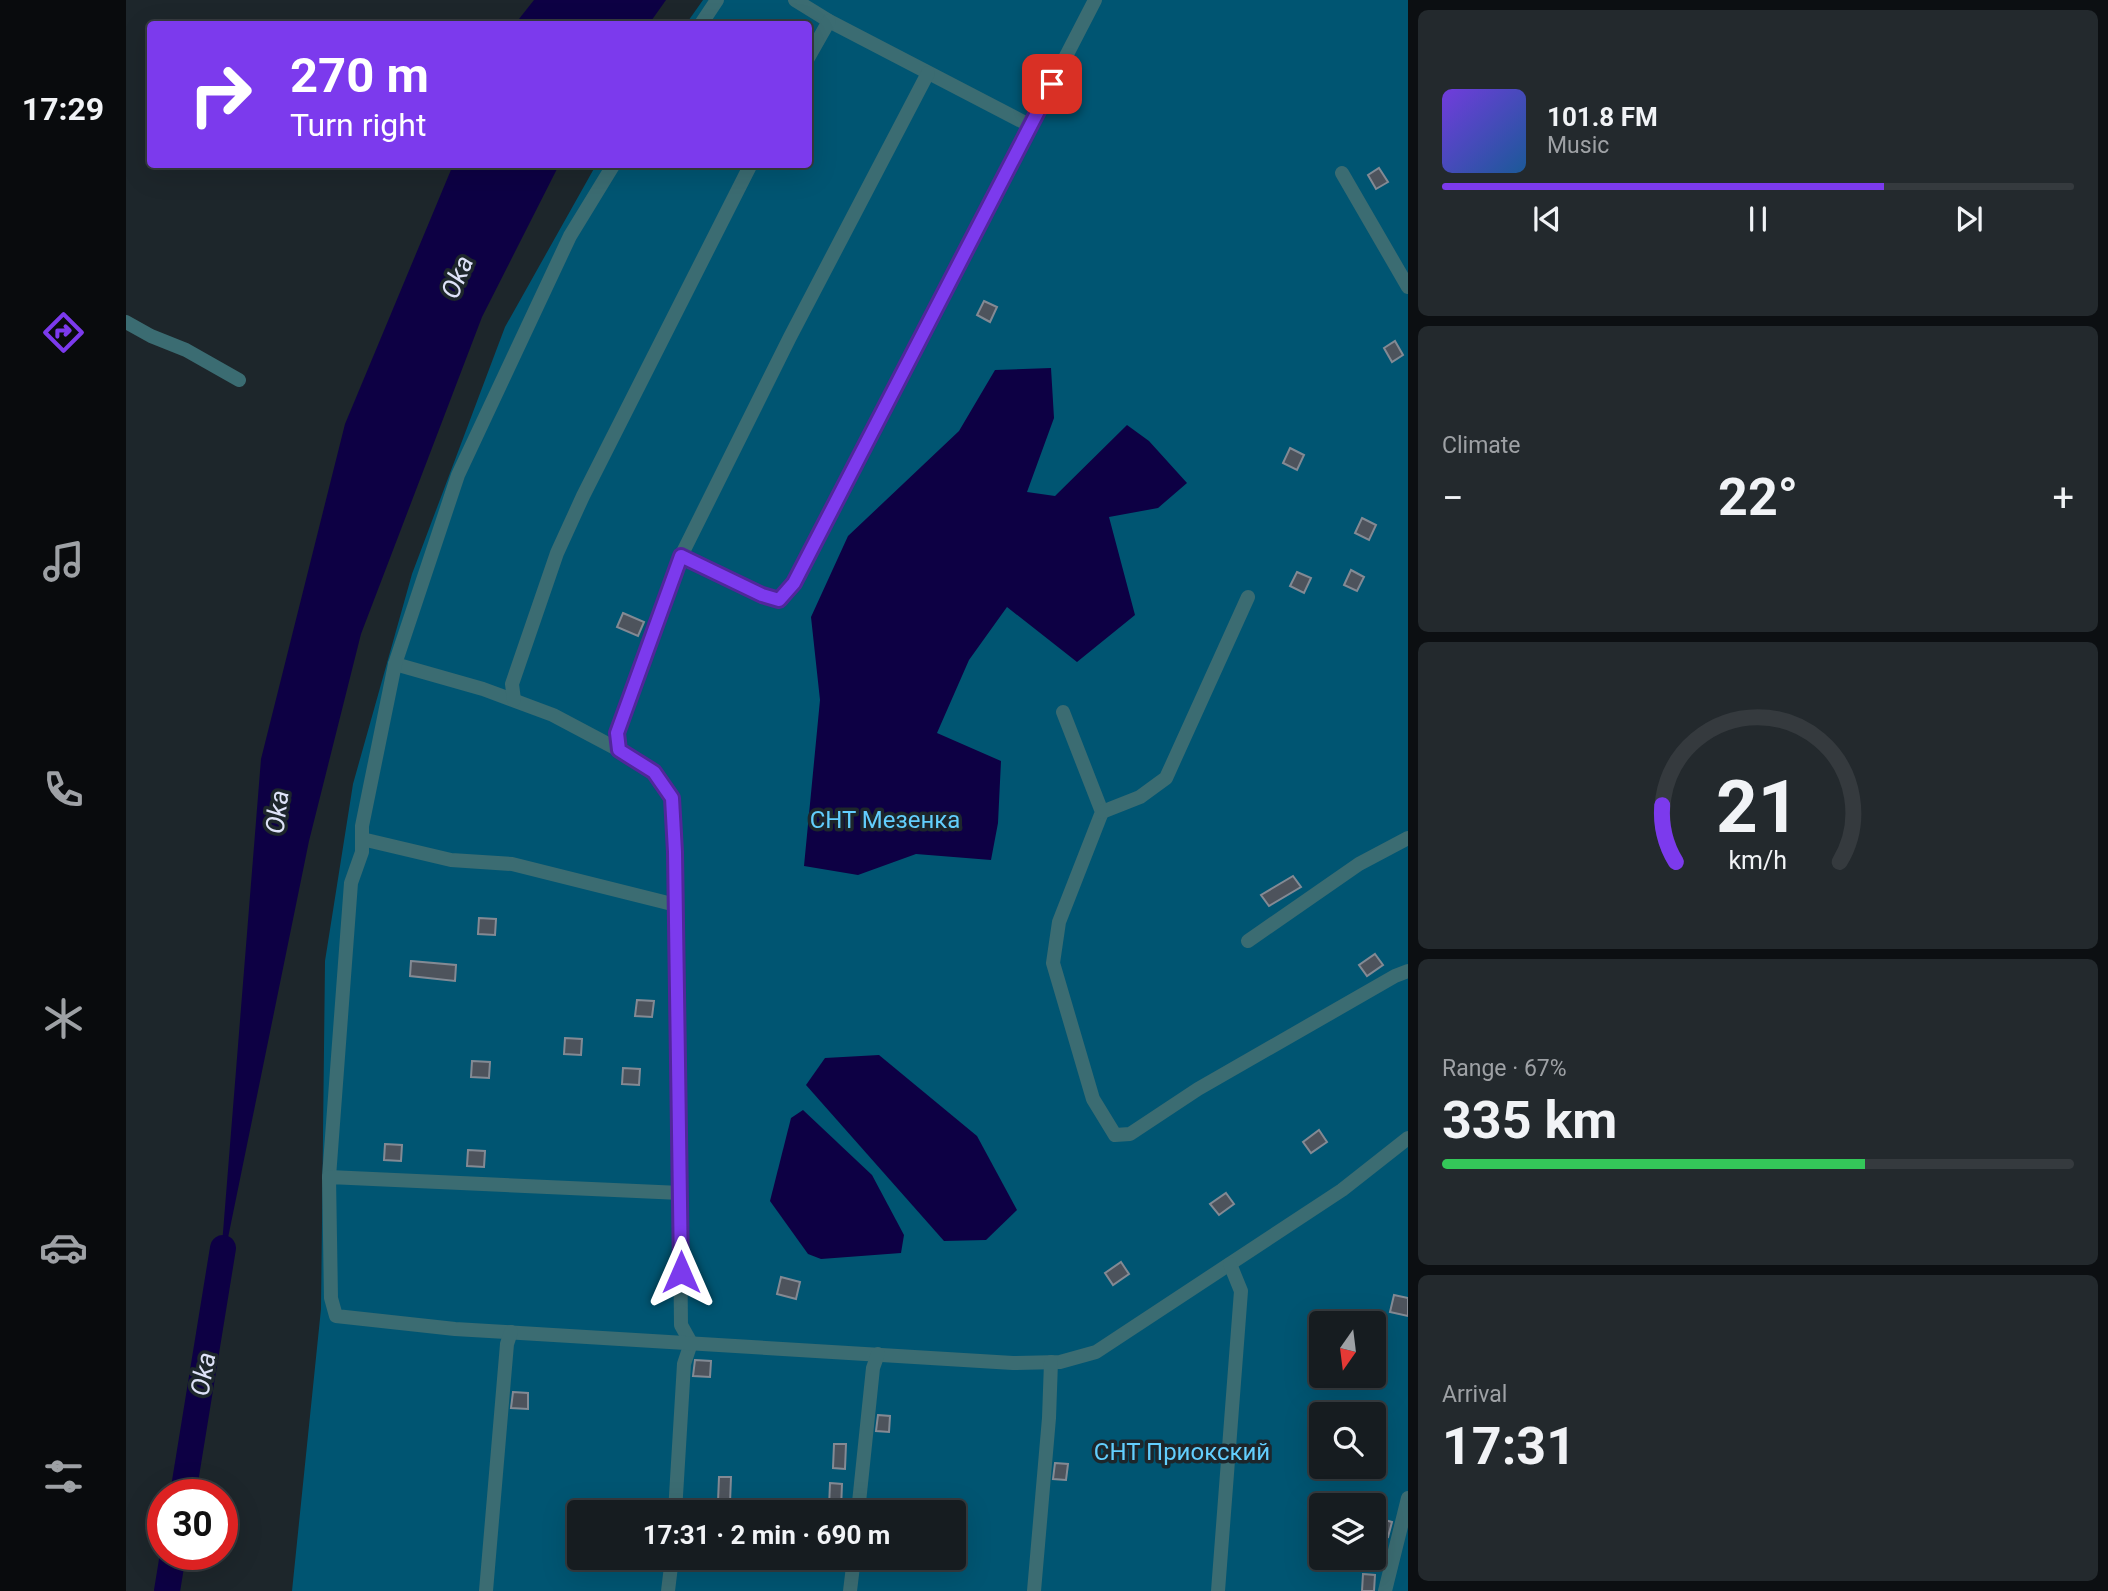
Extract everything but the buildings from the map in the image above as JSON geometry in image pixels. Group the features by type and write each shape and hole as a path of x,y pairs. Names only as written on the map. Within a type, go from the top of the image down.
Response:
{"street":[{"path":"703,21 717,0"},
{"path":"795,0 829,21 1031,126"},
{"path":"681,556 762,595 779,600 794,583 1095,0"},
{"path":"812,51 829,21"},
{"path":"619,750 617,733 681,556 790,337 928,73"},
{"path":"612,168 570,236 458,475 395,664 362,833 362,852 351,883 329,1177 331,1298 336,1316 455,1329 1013,1363 1060,1363 1096,1352 1342,1190 1408,1138"},
{"path":"514,700 512,684 557,553 589,484 749,168"},
{"path":"1342,173 1408,287"},
{"path":"126,322 151,336 186,350 239,380"},
{"path":"1102,811 1140,797 1166,778 1248,597"},
{"path":"395,664 483,688 553,715 654,772 672,798 675,826 681,1325 691,1343 684,1364 676,1500"},
{"path":"1063,712 1102,811 1059,922 1053,963 1093,1099 1115,1135 1130,1134 1198,1090 1408,971"},
{"path":"362,833 451,860 512,864 676,905"},
{"path":"1248,941 1359,864 1408,838"},
{"path":"329,1177 681,1193"},
{"path":"1218,1591 1241,1291 1230,1264"},
{"path":"486,1591 507,1344 511,1332"},
{"path":"859,1500 873,1368 878,1354"},
{"path":"1034,1591 1049,1418 1051,1362"},
{"path":"1385,1591 1408,1498"},
{"path":"668,1591 671,1570"},
{"path":"850,1591 853,1570"}],"green space":[{"name":"СНТ Мезенка","path":"703,0 1408,0 1408,1591 292,1591 321,1309 325,961 353,784 412,574 505,327 594,168 812,168 812,21 688,21"}],"water":[{"path":"534,0 666,0 651,21 517,21"},
{"path":"452,168 557,168 482,317 361,634 309,841 219,1282 261,759 345,424"},
{"path":"1051,368 1054,418 1027,492 1055,496 1127,425 1149,441 1187,483 1158,508 1109,517 1135,615 1077,662 1007,607 969,660 937,733 1001,761 998,823 991,860 916,854 858,875 804,866 820,700 811,617 848,536 959,431 995,370"},
{"path":"879,1055 977,1136 1017,1210 986,1240 944,1241 806,1085 825,1058"},
{"path":"803,1110 872,1175 904,1235 901,1253 821,1259 808,1254 770,1201 791,1118"}],"waterway":[{"name":"Oka","path":"185,1479 223,1248"},
{"name":"Oka","path":"167,1591 170,1570"}],"route":[{"path":"681,1272 675,826 672,798 654,772 619,750 617,733 681,556 762,595 779,600 794,583 1052,84"}],"park label":[{"name":"СНТ Приокский","path":"1182,1452"}]}
